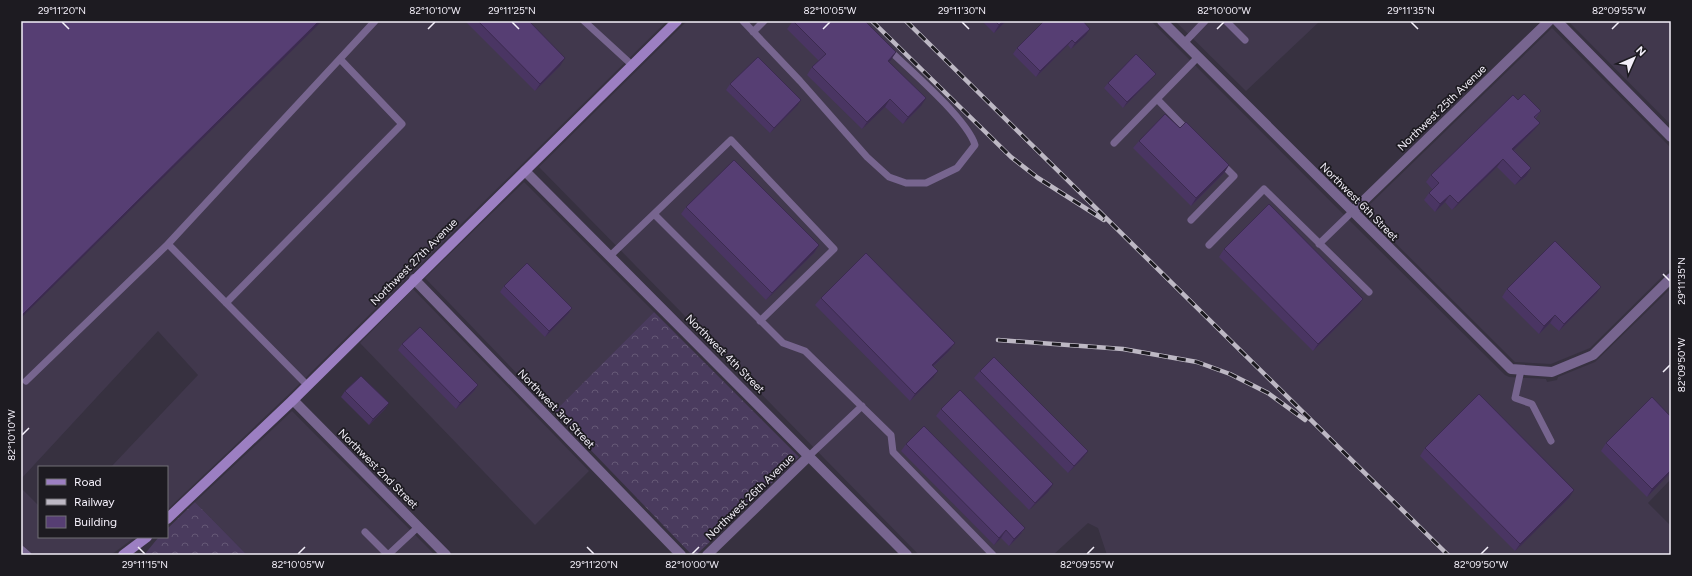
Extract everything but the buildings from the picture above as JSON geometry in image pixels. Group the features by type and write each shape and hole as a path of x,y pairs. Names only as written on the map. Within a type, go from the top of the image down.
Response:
{"main road":[{"name":"Northwest 27th Avenue","path":"168,518 293,400 677,21"},
{"path":"123,555 147,538"},
{"path":"135,555 147,538"}],"street":[{"name":"Northwest 6th Street","path":"1162,21 1511,369 1552,372 1593,355 1671,278"},
{"name":"Northwest 25th Avenue","path":"1352,212 1549,21"},
{"path":"1557,21 1671,137"},
{"name":"Northwest 4th Street","path":"525,171 908,555"},
{"name":"Northwest 3rd Street","path":"414,279 681,555"},
{"name":"Northwest 2nd Street","path":"293,400 446,555"},
{"name":"Northwest 26th Avenue","path":"706,555 810,456"}],"lane":[{"path":"26,381 168,244 376,21"},
{"path":"584,21 632,65"},
{"path":"743,21 867,157 889,177 906,183 926,183 957,168 974,145 972,137 955,115 885,45"},
{"path":"753,32 764,21"},
{"path":"1184,43 1205,21"},
{"path":"1226,21 1245,40"},
{"path":"1114,144 1198,57"},
{"path":"226,303 402,124 340,59"},
{"path":"1157,99 1195,138"},
{"path":"610,256 731,140 834,249 760,321"},
{"path":"1190,220 1234,176 1217,160"},
{"path":"1209,245 1264,189 1369,292"},
{"path":"1319,244 1352,212"},
{"path":"654,214 782,343 805,351 891,435 892,452 993,555"},
{"path":"168,244 307,385"},
{"path":"1521,370 1515,398 1532,404 1551,441"},
{"path":"810,456 862,406"},
{"path":"365,532 388,555 418,527"},
{"path":"21,549 28,555"}],"shaded area":[{"path":"21,21 667,21 288,395 168,509 168,466 112,466 198,375 158,331 21,479"},
{"path":"687,21 1151,21 1351,222 1505,375 1509,377 1546,379 1547,382 1557,380 1558,377 1595,362 1671,288 1671,479 1648,503 1671,526 1671,555 1107,555 1098,528 1088,523 1053,555 919,555 539,167"},
{"path":"1175,21 1320,21 1246,91"},
{"path":"1568,21 1671,21 1671,125"},
{"path":"1552,28 1671,148 1671,268 1590,348 1551,364 1515,362 1363,211"},
{"path":"524,182 654,312 554,412 425,278"},
{"path":"413,289 589,471 535,525 360,343"},
{"path":"292,411 435,555 247,555 195,502"},
{"path":"21,488 38,505 38,538 134,538 111,555 21,555"}],"green space":[{"path":"654,312 799,457 696,555 692,555 554,412"},
{"path":"195,502 247,555 144,555 158,538 168,538 168,528"}],"railway":[{"path":"872,21 1011,157 1038,178 1104,220"},
{"path":"906,21 1448,555"},
{"path":"998,340 1123,349 1197,362 1230,374 1268,393 1305,420"}]}
